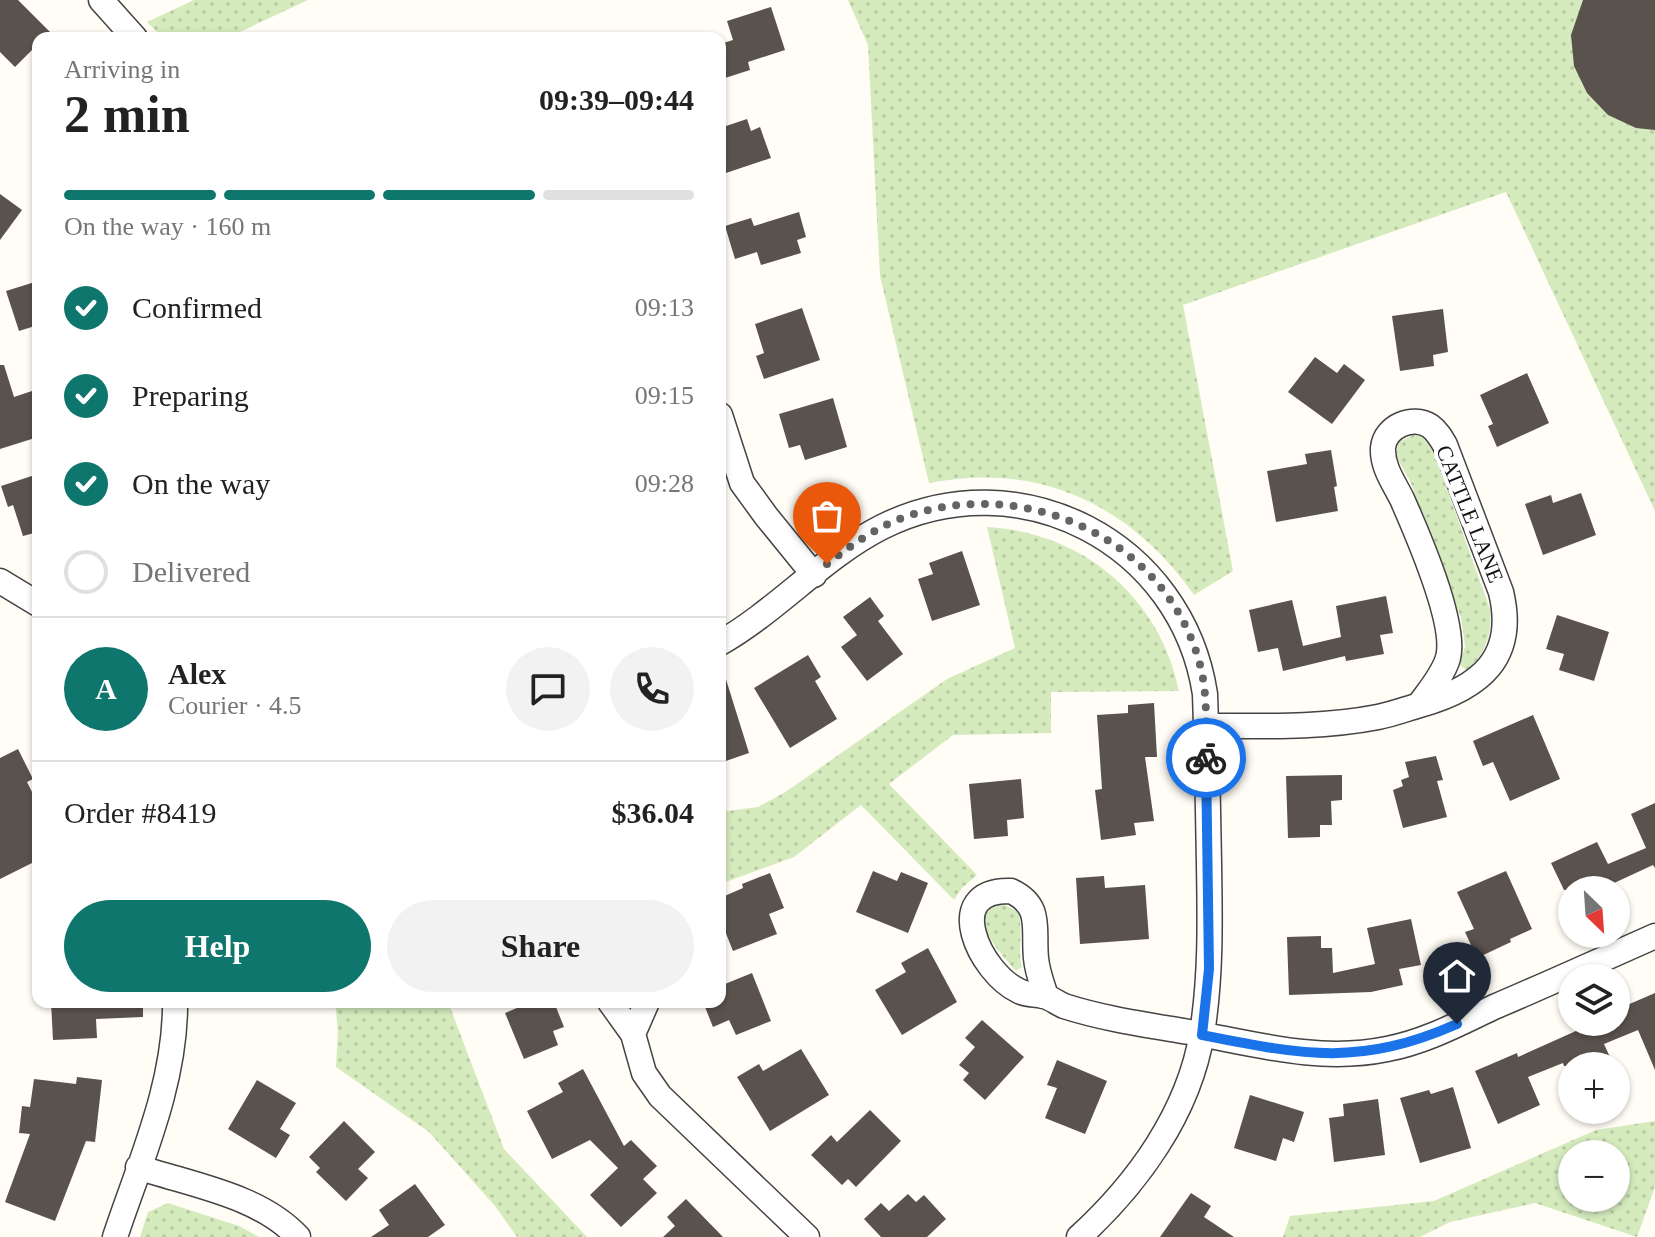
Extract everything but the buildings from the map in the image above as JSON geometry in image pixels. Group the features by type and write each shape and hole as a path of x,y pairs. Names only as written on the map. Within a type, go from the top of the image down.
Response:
{"street":[{"path":"101,0 130,32"},
{"name":"CATTLE LANE","path":"1206,726 1276,726 1383,716 1419,705 1461,691 1485,672 1503,644 1506,611 1501,592 1445,445 1428,424 1417,421 1394,428 1385,438 1383,448 1384,462 1407,510 1449,630 1448,657 1444,669 1419,705"},
{"path":"726,434 742,483 814,575"},
{"path":"726,639 759,619 861,538 903,517 967,504 1013,505 1070,519 1102,535 1122,549 1165,594 1183,623 1198,659 1205,694 1210,939 1202,1035 1182,1098 1153,1153 1123,1193 1079,1237"},
{"path":"0,581 32,600"},
{"path":"1046,996 1065,1006 1283,1050 1324,1054 1389,1049 1429,1036 1655,936"},
{"path":"115,1237 171,1062 175,1008"},
{"path":"614,1008 633,1034 644,1073 673,1111 807,1237"},
{"path":"633,1034 644,1008"},
{"path":"138,1167 256,1207 280,1220 298,1237"}],"green space":[{"path":"194,0 308,0 240,32 157,32 147,22"},
{"path":"848,0 1655,0 1655,511 1506,192 1183,305 1233,571 1194,595 1169,563 1141,536 1111,514 1079,497 1045,485 1008,479 969,478 929,483 880,276 868,45"},
{"path":"1413,435 1421,436 1432,447 1490,609 1486,643 1478,658 1466,670 1460,665 1465,646 1461,618 1411,483 1396,456 1399,442"},
{"path":"987,527 1022,532 1054,542 1084,556 1112,576 1135,599 1154,626 1169,657 1179,691 1051,692 1051,733 953,735 889,784 977,875 954,900 861,805 794,857 726,882 726,811 758,807 784,793 947,679 1015,648"},
{"path":"1003,904 1018,912 1020,919 1022,967 1016,971 994,945 985,924 985,916 991,909"},
{"path":"336,1008 450,1008 504,1149 587,1237 517,1237 495,1206 429,1132 336,1067"},
{"path":"1655,1121 1655,1187 1637,1237 1562,1212 1630,1212 1630,1140 1573,1140 1596,1130"},
{"path":"1558,1147 1558,1211 1535,1203 1450,1222 1420,1237 1283,1237 1290,1216 1434,1201"},
{"path":"168,1203 239,1226 259,1237 140,1237 148,1212"}],"way so far":[{"path":"827,564 861,538 903,517 967,504 1013,505 1050,512 1102,535 1132,558 1165,594 1191,640 1205,694 1206,758"}],"route":[{"path":"1206,758 1209,969 1202,1035 1296,1052 1350,1054 1389,1049 1457,1024"}]}
